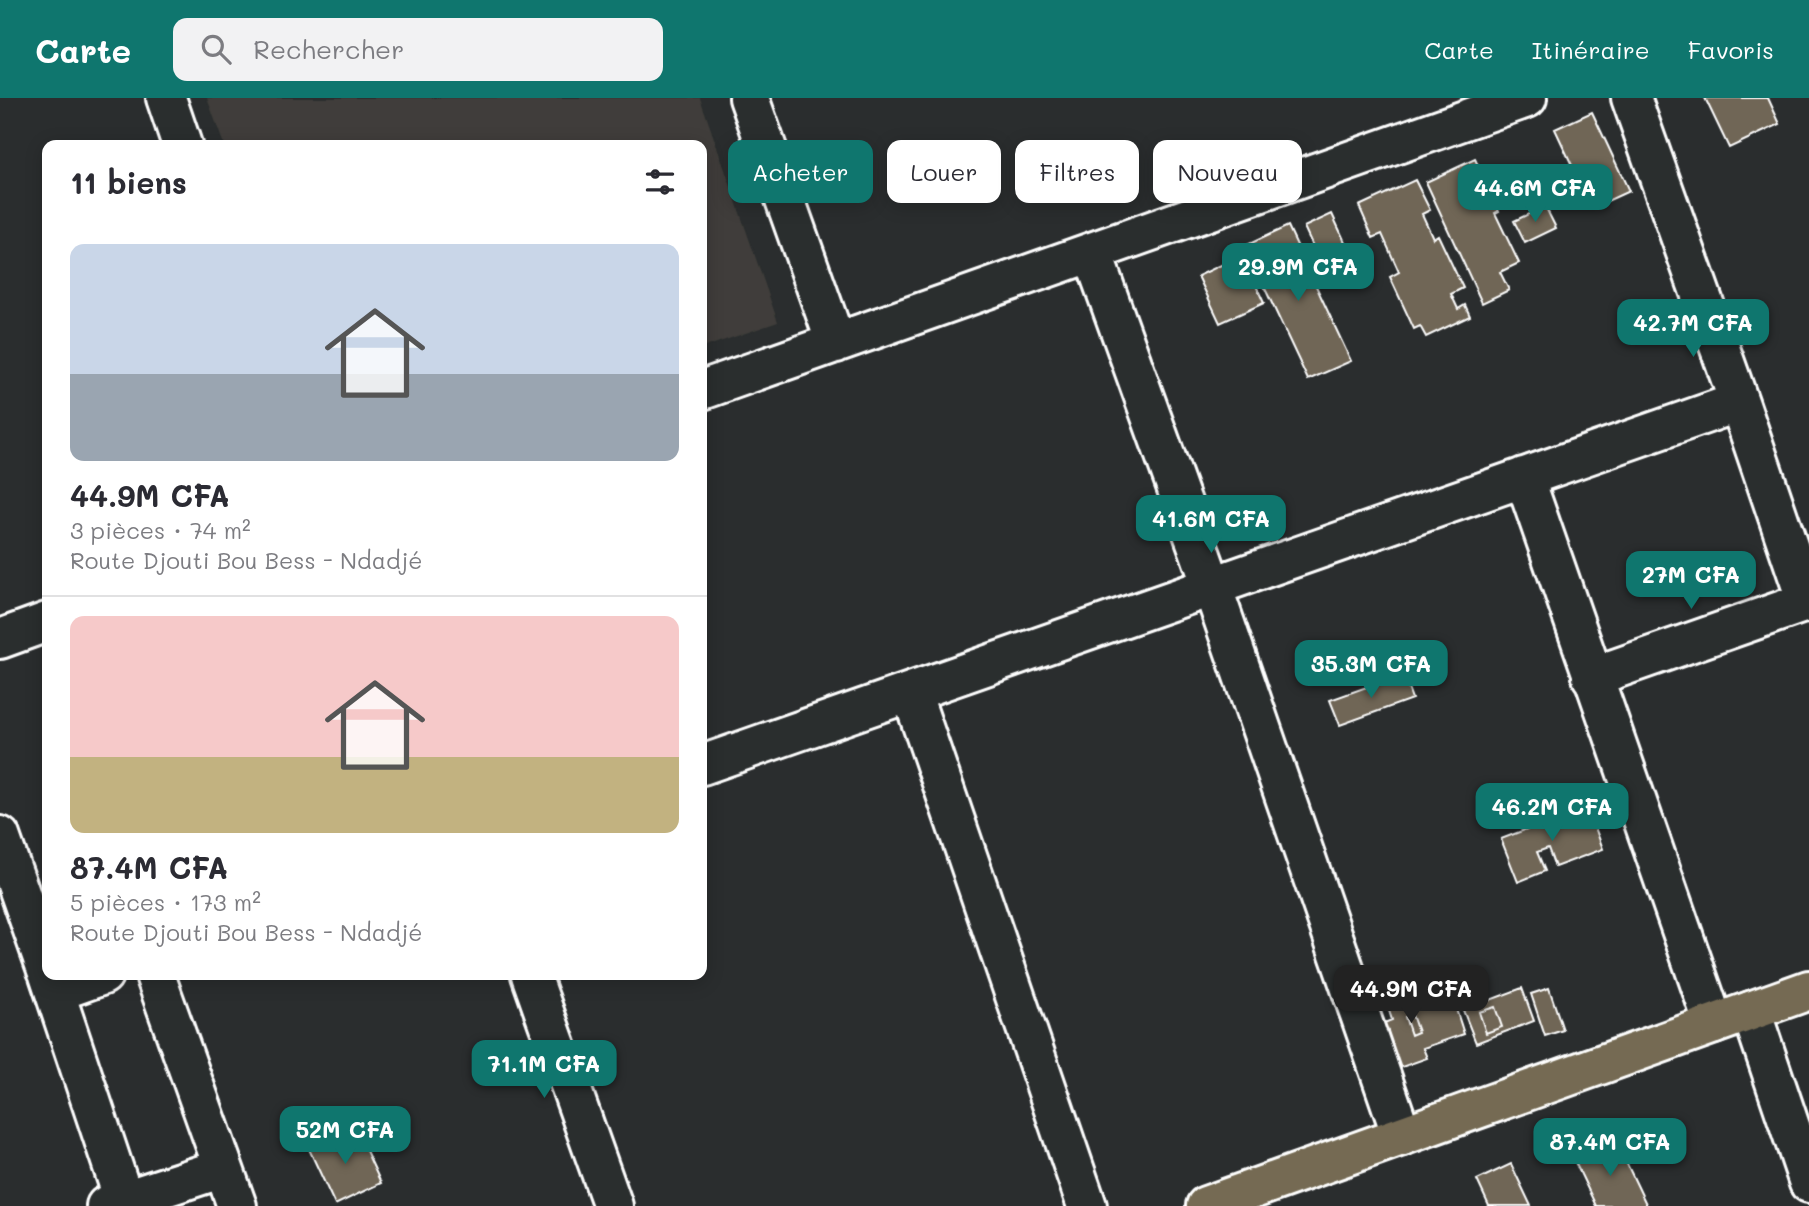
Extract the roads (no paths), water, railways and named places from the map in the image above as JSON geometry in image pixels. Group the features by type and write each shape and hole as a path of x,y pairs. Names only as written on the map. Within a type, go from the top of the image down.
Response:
{"main road":[{"path":"1206,1206 1809,990"}],"street":[{"path":"166,98 180,140"},
{"path":"749,98 836,343"},
{"path":"707,388 1527,98"},
{"path":"1592,677 1808,602 1740,402 1631,98"},
{"path":"1092,252 1212,586 1402,1136"},
{"path":"707,763 1740,402"},
{"path":"1524,477 1714,1024"},
{"path":"0,639 42,624"},
{"path":"911,692 1087,1206"},
{"path":"0,836 42,956"},
{"path":"50,980 115,1203 223,1168"},
{"path":"157,980 237,1206"},
{"path":"533,980 613,1206"},
{"path":"1751,1011 1809,1182"}]}
